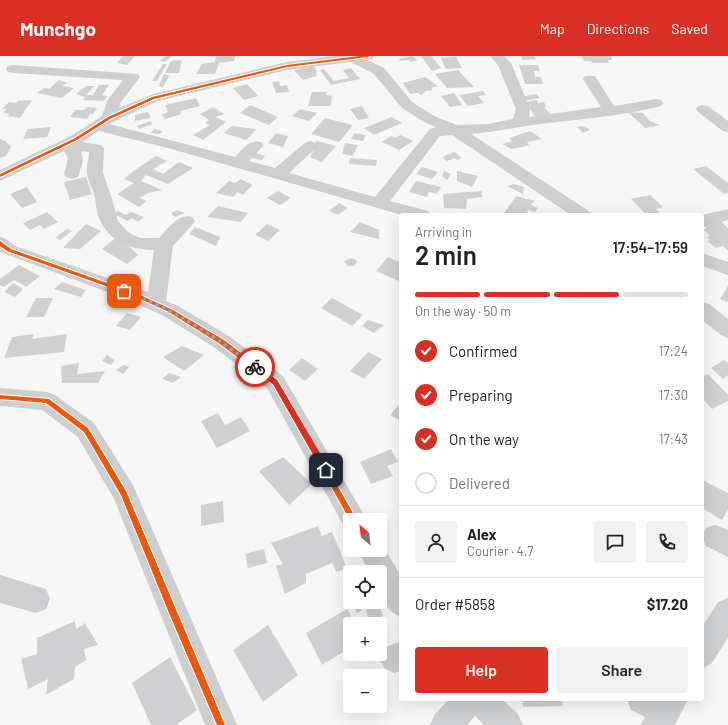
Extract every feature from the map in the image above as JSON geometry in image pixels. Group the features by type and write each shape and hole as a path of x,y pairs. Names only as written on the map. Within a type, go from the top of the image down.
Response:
{"street":[{"path":"1,78 13,69 20,56"},
{"path":"496,56 504,64 523,109 520,122"},
{"path":"0,176 66,144 154,92 287,66 359,57 379,71 406,105 429,119 453,129 580,213"},
{"path":"13,69 133,77 114,102 103,122"},
{"path":"590,79 610,111"},
{"path":"380,202 436,132 453,129 503,128 520,122 610,111 656,102"},
{"path":"703,109 728,128"},
{"path":"103,122 170,144 416,213"},
{"path":"0,144 3,147 0,152"},
{"path":"66,144 75,151 77,158 72,174"},
{"path":"66,144 96,148 97,154 95,174 103,196 105,209 110,223 118,233 139,244 164,244"},
{"path":"170,144 172,161"},
{"path":"238,163 256,146"},
{"path":"274,173 310,146"},
{"path":"274,173 282,156"},
{"path":"704,220 728,214"},
{"path":"156,304 164,244 186,221"},
{"path":"0,243 9,250 122,290 171,311 222,342 275,382 350,513"},
{"path":"704,260 728,269"},
{"path":"704,311 728,330"},
{"path":"0,396 47,401 86,430 124,493 221,725"},
{"path":"375,557 399,599"},
{"path":"0,589 36,599"},
{"path":"704,646 728,612"},
{"path":"446,725 468,701"},
{"path":"481,701 507,725"}],"building":[{"path":"123,56 135,56 127,65 117,63"},
{"path":"166,56 172,56 165,62 159,61"},
{"path":"216,56 235,56 234,61 219,63 215,74 196,74 202,64 215,62"},
{"path":"412,56 418,60 410,62 409,60 400,61 399,59"},
{"path":"421,56 431,56 441,68 432,71"},
{"path":"521,56 534,56 536,59 523,60"},
{"path":"581,56 611,56 612,60 608,60 609,63 592,63 591,61 584,61"},
{"path":"456,57 462,68 446,69 441,58"},
{"path":"182,60 179,73 165,73 171,61"},
{"path":"163,64 167,64 157,81 152,81"},
{"path":"519,65 538,65 540,71 534,71 535,77 541,77 543,84 525,84"},
{"path":"313,66 317,71 317,76 303,80 294,70"},
{"path":"351,68 360,79 331,85 320,70 324,69 334,81 349,78 343,70"},
{"path":"458,70 474,87 447,88 435,74"},
{"path":"164,74 169,76 163,87 159,86"},
{"path":"425,77 438,86 431,88 433,90 426,91 421,95 418,93 410,94 403,83"},
{"path":"59,80 67,83 62,86 74,88 62,98 37,93 44,88 49,89"},
{"path":"279,81 280,86 287,85 289,92 276,93 272,82"},
{"path":"247,84 258,96 244,100 233,88"},
{"path":"99,85 109,85 102,95 107,96 104,101 83,100 87,95 93,95"},
{"path":"86,86 94,86 85,97 76,94"},
{"path":"483,91 486,95 478,96 484,103 468,106 459,95"},
{"path":"312,92 327,92 326,95 332,96 331,106 308,106"},
{"path":"454,93 462,105 450,107 441,96"},
{"path":"536,94 540,98 523,101 521,97"},
{"path":"196,98 200,106 180,111 181,114 165,119 161,115 168,112 165,105"},
{"path":"32,100 20,118 7,116 10,114 3,113 7,109 2,109 9,102 16,103 18,101"},
{"path":"536,100 538,103 544,102 546,107 544,107 552,116 536,118 526,102"},
{"path":"250,105 278,117 269,125 240,113"},
{"path":"362,106 369,118 358,120 350,109"},
{"path":"87,107 97,108 87,119 70,117 75,110 84,110"},
{"path":"213,107 224,114 215,117 226,122 203,140 193,135 210,125 205,123 209,120 200,114"},
{"path":"300,109 317,113 309,121 292,116"},
{"path":"148,112 151,118 135,121 135,115"},
{"path":"628,112 643,113 650,121 660,125 645,128"},
{"path":"392,117 402,123 374,135 364,128"},
{"path":"325,118 353,125 339,142 311,134"},
{"path":"150,121 153,124 139,129 137,126"},
{"path":"232,126 257,129 246,140 224,133"},
{"path":"584,126 590,130 583,133 577,127"},
{"path":"51,127 47,137 23,139 28,129"},
{"path":"154,129 163,131 160,134 151,133"},
{"path":"530,131 542,139 527,142 529,145 523,147 511,149 502,144 512,141 509,138"},
{"path":"276,133 288,136 283,147 268,143"},
{"path":"355,133 366,135 363,141 351,139"},
{"path":"400,135 413,141 399,150 382,142 391,136 396,138"},
{"path":"316,141 336,146 322,162 310,157 314,150"},
{"path":"345,143 358,145 353,156 342,154"},
{"path":"454,152 462,158 457,160 454,158 447,161 442,157"},
{"path":"256,153 265,156 262,160 251,158"},
{"path":"156,156 167,161 153,169 163,174 179,162 193,168 168,184 146,175 141,181 162,190 148,193 139,198 147,201 139,207 117,194 134,183 124,179"},
{"path":"350,158 377,160 376,166 349,164"},
{"path":"706,166 728,183 728,193 724,194 693,169"},
{"path":"422,167 438,172 432,179 416,174"},
{"path":"444,171 451,174 447,180 442,176"},
{"path":"457,171 478,176 472,187 457,181"},
{"path":"86,177 92,194 70,200 64,182"},
{"path":"241,179 252,185 243,195 238,192 233,197 216,193 229,181 235,183"},
{"path":"416,181 441,187 437,194 429,192 427,197 409,192"},
{"path":"514,184 524,187 523,194 507,186"},
{"path":"27,187 37,202 22,208 10,194"},
{"path":"278,191 291,198 280,205 267,198"},
{"path":"481,191 483,197 467,199 466,209 444,208 443,194"},
{"path":"650,195 663,207 656,209 660,213 645,213 631,199"},
{"path":"516,196 535,201 531,205 538,208 535,212 528,210 527,213 504,213"},
{"path":"339,203 348,208 338,215 329,211"},
{"path":"218,206 248,213 241,222 207,217"},
{"path":"177,210 185,213 175,217 171,213"},
{"path":"118,211 126,215 131,212 144,217 138,222 132,218 128,221 113,214"},
{"path":"47,212 58,222 44,229 40,225 30,230 23,223"},
{"path":"720,220 728,228 728,251 723,246 716,248 707,241 711,240 706,237 710,236 704,230 707,229 704,225"},
{"path":"360,222 379,230 379,239 350,232"},
{"path":"86,224 101,231 80,249 63,248"},
{"path":"267,224 280,230 268,241 255,235"},
{"path":"195,227 220,237 216,246 189,234"},
{"path":"67,229 72,231 60,240 56,237"},
{"path":"118,236 138,255 127,264 102,249"},
{"path":"388,257 399,262 399,281 376,271"},
{"path":"351,258 355,259 357,262 354,266 348,266 344,261"},
{"path":"19,265 40,276 26,287 14,280 4,287 0,285 0,279"},
{"path":"62,282 86,290 81,297 54,289"},
{"path":"13,283 23,289 15,297 4,292"},
{"path":"728,286 728,301 727,302 720,299"},
{"path":"36,298 53,298 44,317 26,317"},
{"path":"332,298 363,315 352,326 321,308"},
{"path":"127,313 141,317 130,330 116,326"},
{"path":"368,320 384,325 374,333 362,326"},
{"path":"34,334 32,339 67,334 64,352 4,358 12,337"},
{"path":"182,346 204,355 184,371 163,357"},
{"path":"368,352 382,359 364,379 350,371"},
{"path":"107,355 115,360 111,365 102,361"},
{"path":"302,358 318,369 305,381 289,370"},
{"path":"724,360 728,363 728,375 723,379 711,368"},
{"path":"79,363 77,374 105,371 98,383 62,383 61,366"},
{"path":"124,365 129,367 123,374 116,370"},
{"path":"169,373 181,377 173,383 162,379"},
{"path":"708,374 728,395 728,401 712,409 704,400 704,376"},
{"path":"399,404 399,420 390,415"},
{"path":"218,413 225,425 241,417 250,431 217,448 201,421"},
{"path":"391,449 398,462 387,466 393,476 371,484 360,462"},
{"path":"283,457 312,484 289,505 259,471"},
{"path":"704,481 728,493 728,510 722,520 704,509"},
{"path":"223,501 224,522 201,526 201,505"},
{"path":"318,526 322,536 332,532 346,565 343,565 343,569 336,572 332,563 306,574 306,583 285,594 276,566 283,564 271,543"},
{"path":"264,549 267,563 248,568 245,554"},
{"path":"347,609 352,617 343,617 343,652 322,665 306,633"},
{"path":"355,609 362,609 362,610 357,613"},
{"path":"380,609 383,616 368,617 366,610"},
{"path":"75,621 76,629 85,623 98,645 84,649 86,660 75,667 74,679 46,695 48,679 28,689 21,659 37,654 37,638"},
{"path":"268,625 298,675 263,702 233,650"},
{"path":"170,657 197,710 176,725 151,725 132,683"},
{"path":"522,701 562,701 563,706 523,707"}],"cycle path":[{"path":"0,176 76,139 109,118 153,98 287,66 368,56"},
{"path":"0,243 9,250 136,295 171,311 222,342 275,382 350,513"},
{"path":"0,397 47,401 86,430 124,493 221,725"}],"way so far":[{"path":"124,291 171,311 222,342 255,367"}],"route":[{"path":"255,367 275,382 326,470"}]}
